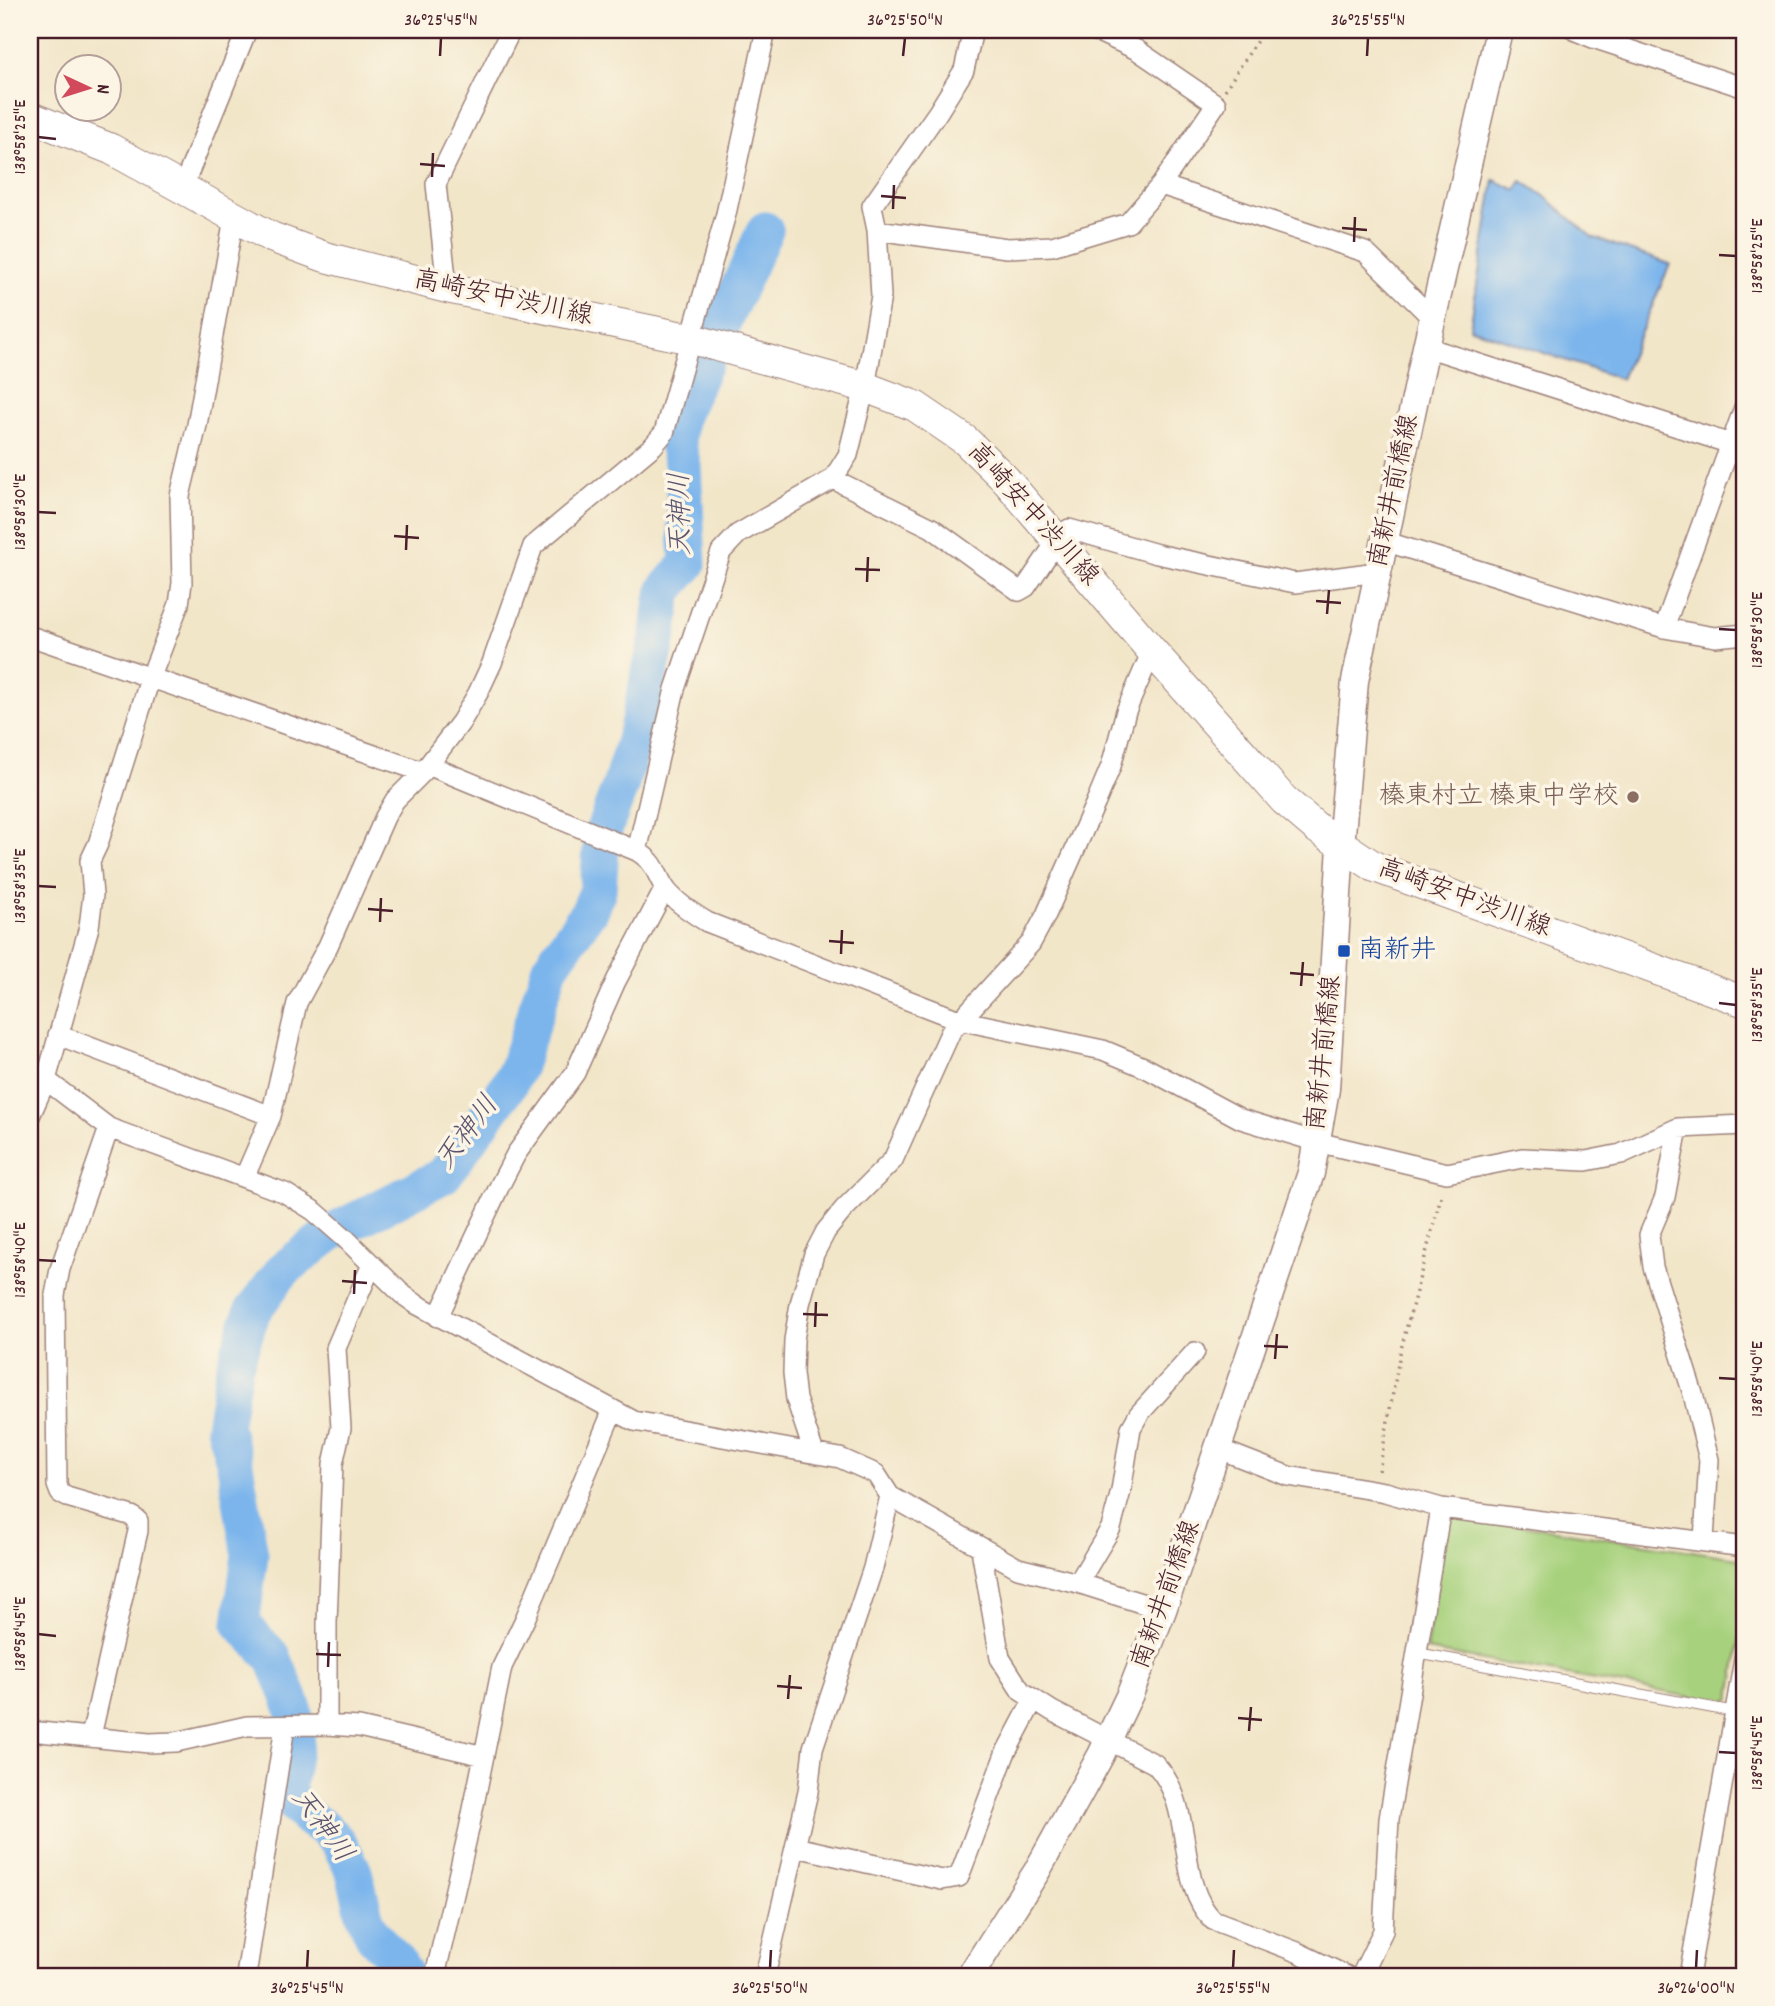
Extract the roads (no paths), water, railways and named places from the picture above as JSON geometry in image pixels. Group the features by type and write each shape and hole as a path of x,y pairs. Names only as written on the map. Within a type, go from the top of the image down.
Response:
{"main road":[{"name":"南新井前橋線","path":"970,1976 1037,1871 1108,1741 1130,1693 1163,1610 1311,1173 1326,1088 1341,846 1355,681 1426,347 1499,30"},
{"name":"高崎安中渋川線","path":"30,117 111,149 271,237 325,257 447,288 706,343 865,387 915,405 965,440 1005,480 1284,800 1341,846 1375,867 1745,1002"}],"street":[{"path":"182,188 247,30"},
{"path":"447,288 436,184 511,30"},
{"path":"245,1176 271,1116 297,1003 328,946 385,817 395,800 425,768 461,722 478,693 492,663 533,547 653,446 664,433 706,343 726,214 766,30"},
{"path":"637,852 675,689 721,552 738,534 833,479 848,455 865,387 881,296 877,230 872,206 964,70 973,30"},
{"path":"877,230 1007,248 1052,246 1128,223 1161,185 1216,104 1137,50 1094,30"},
{"path":"1574,30 1745,88"},
{"path":"1161,185 1365,252 1433,319"},
{"path":"30,1116 46,1080 89,927 93,895 90,861 98,844 150,679 179,604 182,583 180,496 197,425 234,218"},
{"path":"1426,347 1731,444"},
{"path":"1664,628 1745,405"},
{"path":"833,479 932,528 1019,592 1026,587 1057,541 1069,529 1157,554 1295,583 1377,572"},
{"path":"1384,541 1664,628 1715,637 1745,634"},
{"path":"30,636 150,679 425,768 637,852 656,867 665,888 678,902 707,922 960,1020 1103,1050 1126,1058 1241,1119 1317,1142 1447,1173 1522,1158 1587,1161 1621,1154 1678,1128 1745,1125"},
{"path":"814,1453 796,1399 793,1373 794,1340 800,1304 814,1254 826,1231 844,1209 893,1160 951,1031 1031,943 1106,778 1126,711 1152,651"},
{"path":"438,1317 516,1154 575,1073 616,981 665,888"},
{"path":"58,1035 271,1116"},
{"path":"46,1080 109,1128 285,1192 314,1211 402,1294 438,1317 634,1421 840,1458 876,1474 890,1496 1017,1568 1079,1583 1163,1610"},
{"path":"91,1736 138,1531 138,1521 132,1516 67,1497 60,1493 57,1485 55,1295 60,1269 109,1128"},
{"path":"1678,1128 1665,1197 1649,1235 1653,1267 1693,1394 1709,1461 1704,1540"},
{"path":"327,1725 332,1464 341,1428 336,1348 372,1264"},
{"path":"1079,1583 1111,1528 1121,1490 1131,1429 1139,1414 1195,1352"},
{"path":"435,1976 502,1667 613,1410"},
{"path":"1219,1449 1288,1476 1375,1491 1441,1508 1745,1547"},
{"path":"765,1976 808,1792 813,1748 873,1568 890,1496"},
{"path":"1361,1976 1383,1931 1389,1819 1441,1508"},
{"path":"981,1549 1000,1658 1021,1691 1108,1741 1155,1764 1166,1775 1177,1800 1191,1872 1203,1910 1213,1920 1297,1952 1347,1976"},
{"path":"1689,1976 1745,1654"},
{"path":"796,1847 942,1880 959,1877 1005,1754 1034,1699"},
{"path":"30,1731 149,1743 176,1742 247,1726 327,1725 359,1727 484,1756"},
{"path":"246,1976 285,1726"}],"lane":[{"path":"1417,1653 1735,1712"}],"water":[{"path":"1494,180 1516,190 1522,181 1543,195 1592,237 1670,264 1621,379 1470,328"}],"waterway":[{"name":"天神川","path":"406,1976 400,1965 373,1935 365,1917 354,1872 339,1843 325,1829 304,1815 292,1801 287,1788 297,1732 293,1706 273,1657 241,1624 250,1555 235,1464 224,1427 234,1368 252,1312 283,1270 331,1233 444,1175 508,1086 518,1066 550,967 589,911 598,890 602,835 637,730 666,589 688,564 683,466 677,443 679,418 765,230"}],"place":[{"name":"榛東村立 榛東中学校","path":"1633,797"},
{"name":"南新井","path":"1344,951"}]}
